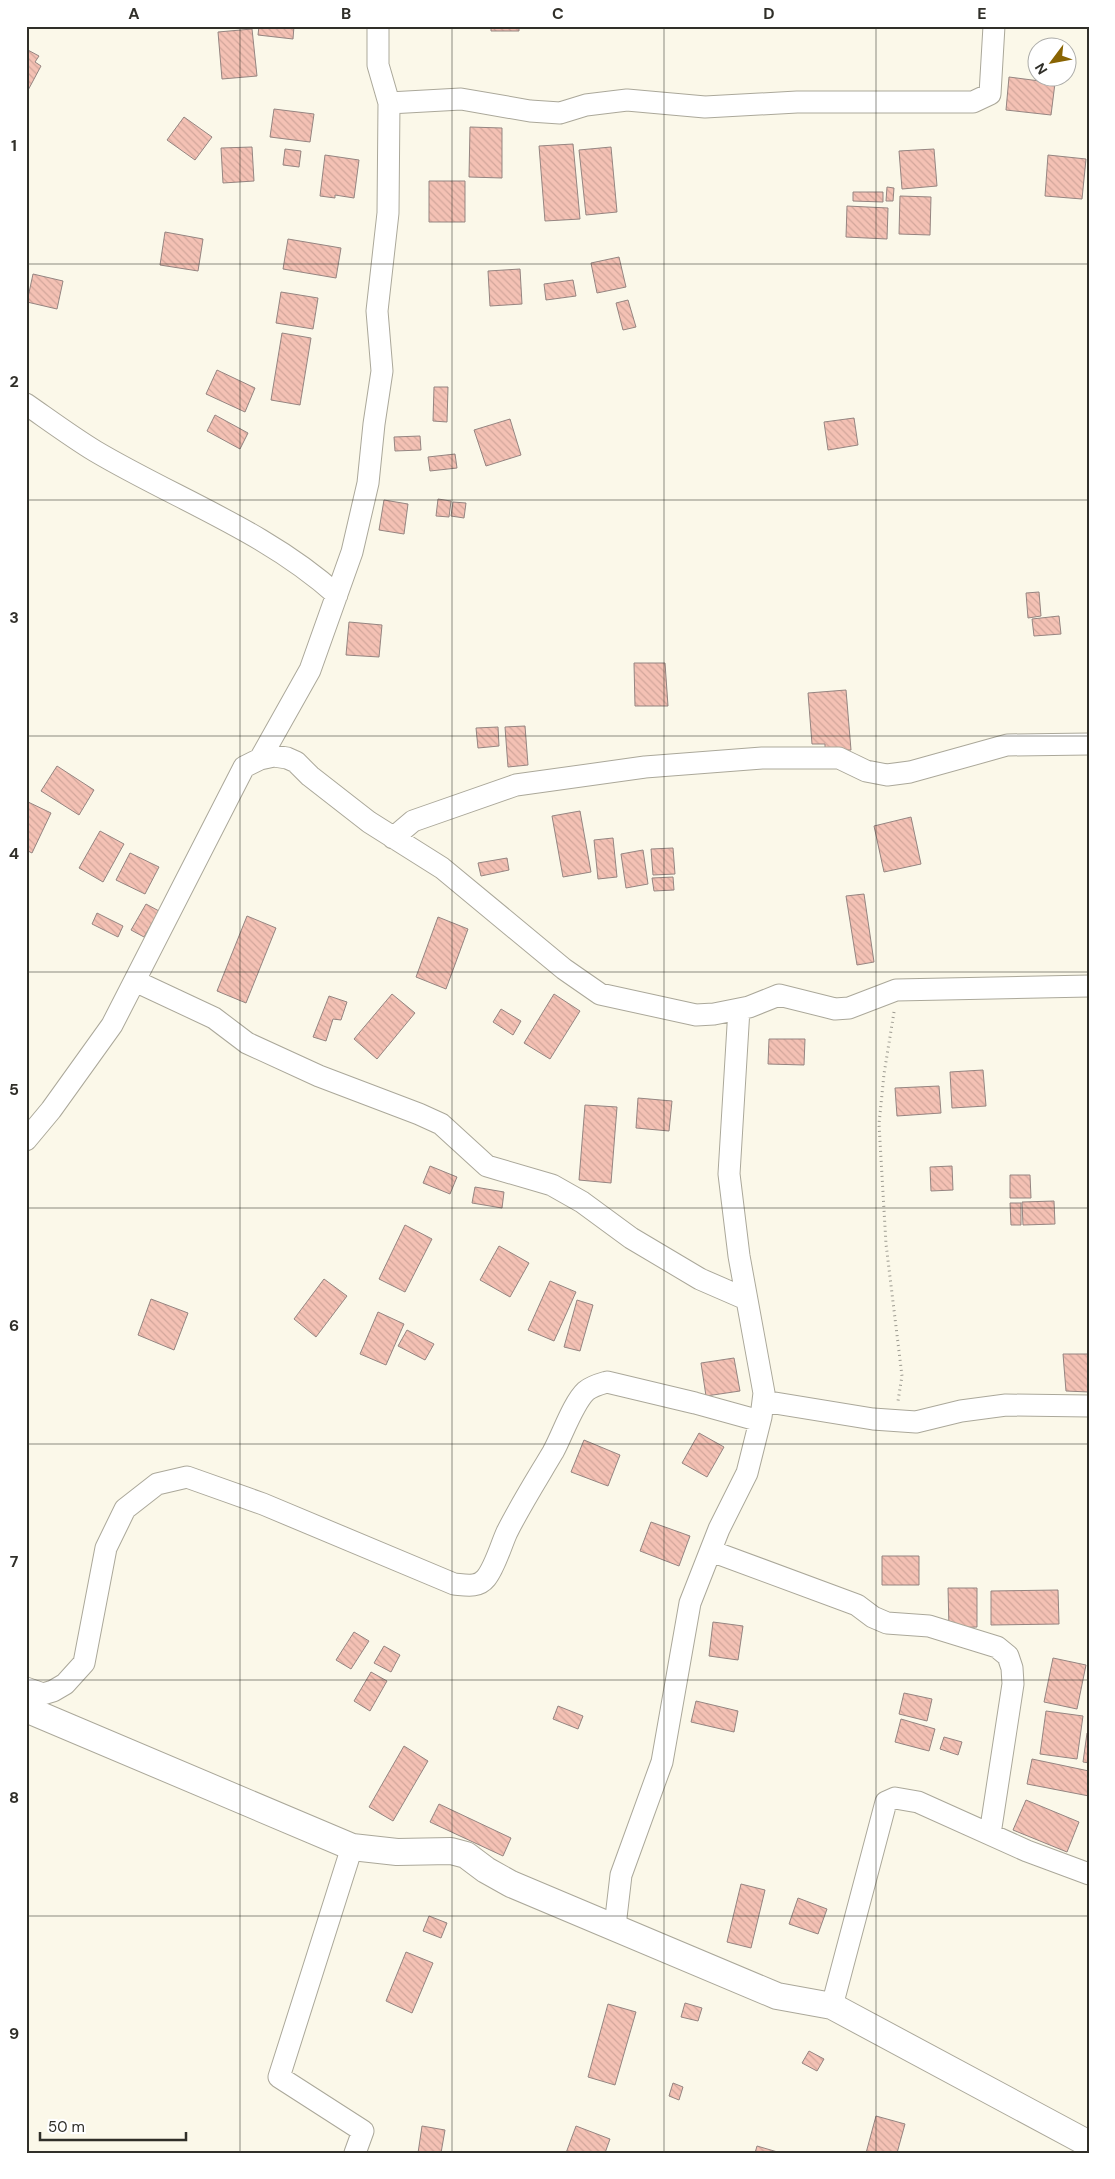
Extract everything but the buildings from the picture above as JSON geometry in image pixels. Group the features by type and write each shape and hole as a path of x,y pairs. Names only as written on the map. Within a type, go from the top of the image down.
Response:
{"street":[{"path":"260,759 310,670 352,552 368,483 382,371 377,311 388,213 389,104 378,65 378,26"},
{"path":"389,104 461,99 530,111 560,113 586,105 627,100 705,107 796,102 973,102 990,94 994,26"},
{"path":"26,404 95,451 275,547 318,578 337,595"},
{"path":"393,838 413,820 516,786 645,767 762,758 839,758 866,771 887,775 910,772 1006,745 1089,744"},
{"path":"26,1140 51,1110 112,1025 244,768 260,759 274,756 296,762 310,776 368,822 442,868 564,969 600,994 696,1015 739,1009 779,995 835,1009 849,1008 897,990 1089,986"},
{"path":"135,981 214,1018 247,1044 319,1076 441,1124 487,1166 552,1185 582,1202 631,1238 700,1279 746,1299"},
{"path":"615,1926 621,1874 662,1762 690,1603 719,1529 747,1473 760,1422 764,1393 739,1256 729,1174 739,1009"},
{"path":"26,1688 43,1694 53,1691 65,1684 84,1663 106,1548 125,1509 157,1484 187,1477 263,1504 454,1584 470,1586 478,1585 486,1578 508,1530 575,1410 586,1392 596,1386 607,1382 695,1403 760,1422"},
{"path":"763,1400 884,1420 916,1422 960,1411 1006,1405 1089,1406"},
{"path":"711,1551 857,1605 873,1617 887,1622 929,1626 991,1644 1008,1656 1012,1668 1013,1684 990,1834"},
{"path":"26,1709 352,1847 398,1852 451,1851 466,1856 511,1884 615,1926 777,1996 832,2006 1089,2144"},
{"path":"832,2006 886,1802 895,1798 918,1802 990,1834 1089,1874"},
{"path":"352,1847 279,2077 363,2131 355,2153"}],"path":[{"path":"884,1420 898,1401 902,1376 886,1244 879,1124 884,1074 897,990"}]}
